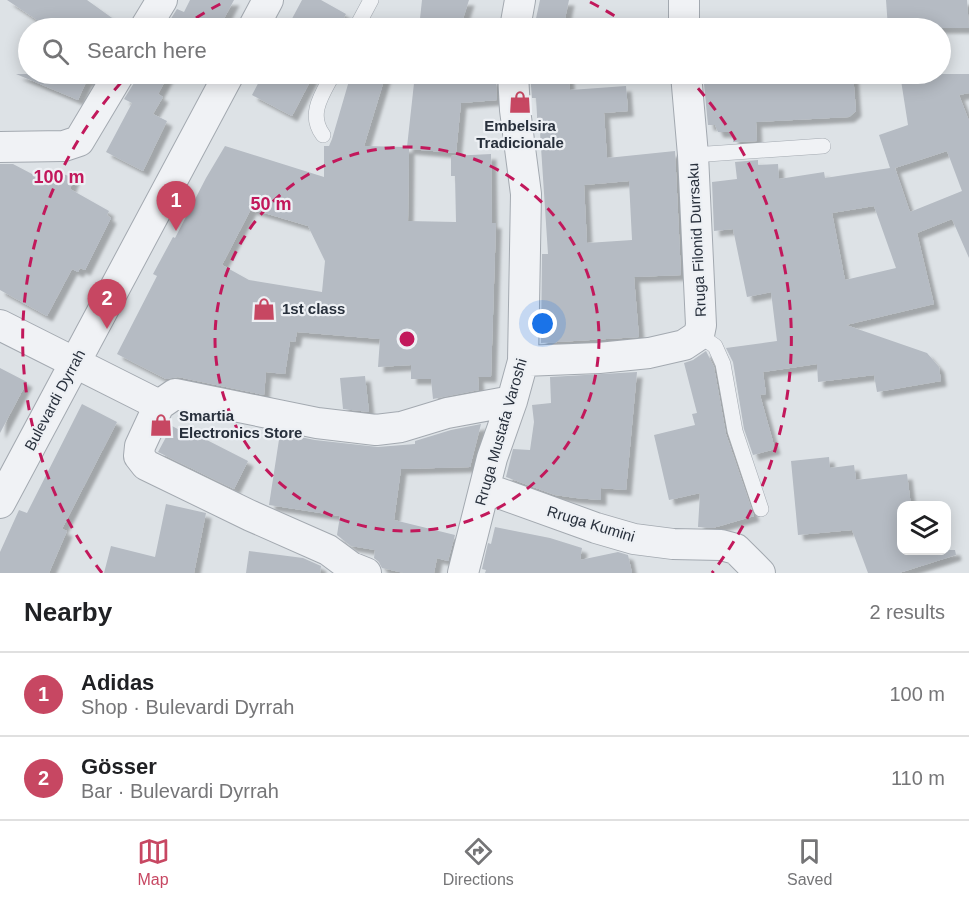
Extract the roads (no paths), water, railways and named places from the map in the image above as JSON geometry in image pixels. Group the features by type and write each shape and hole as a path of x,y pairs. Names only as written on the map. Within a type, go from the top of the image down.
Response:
{"street":[{"path":"151,18 162,0"},
{"path":"258,18 268,0"},
{"path":"517,18 520,0"},
{"path":"684,0 684,18"},
{"path":"0,147 64,146 79,141 113,84"},
{"name":"Bulevardi Dyrrah","path":"0,503 224,84"},
{"name":"Rruga Mustafa Varoshi","path":"463,573 492,458 523,362 526,194 514,84"},
{"name":"Rruga Filonid Durrsaku","path":"523,362 649,353 684,345 699,335 701,325 693,155 687,84"},
{"path":"0,325 159,405"},
{"path":"366,573 351,567 328,550 146,465 139,456 140,446 159,405 175,394 317,423 376,430 401,427 447,413 512,401"},
{"name":"Rruga Kumini","path":"485,488 596,528 634,539 673,544 721,544 736,549 760,573"}],"lane":[{"path":"361,18 371,0"},
{"path":"323,135 318,129 315,115 328,84"},
{"path":"693,155 823,146"},
{"path":"699,335 715,346 723,364 735,431 761,509"}],"place":[{"name":"Embelsira Tradicionale","path":"520,102"},
{"name":"Adidas","path":"176,231"},
{"name":"1st class","path":"264,309"},
{"name":"Gösser","path":"107,329"},
{"name":"Smartia Electronics Store","path":"161,425"}]}
